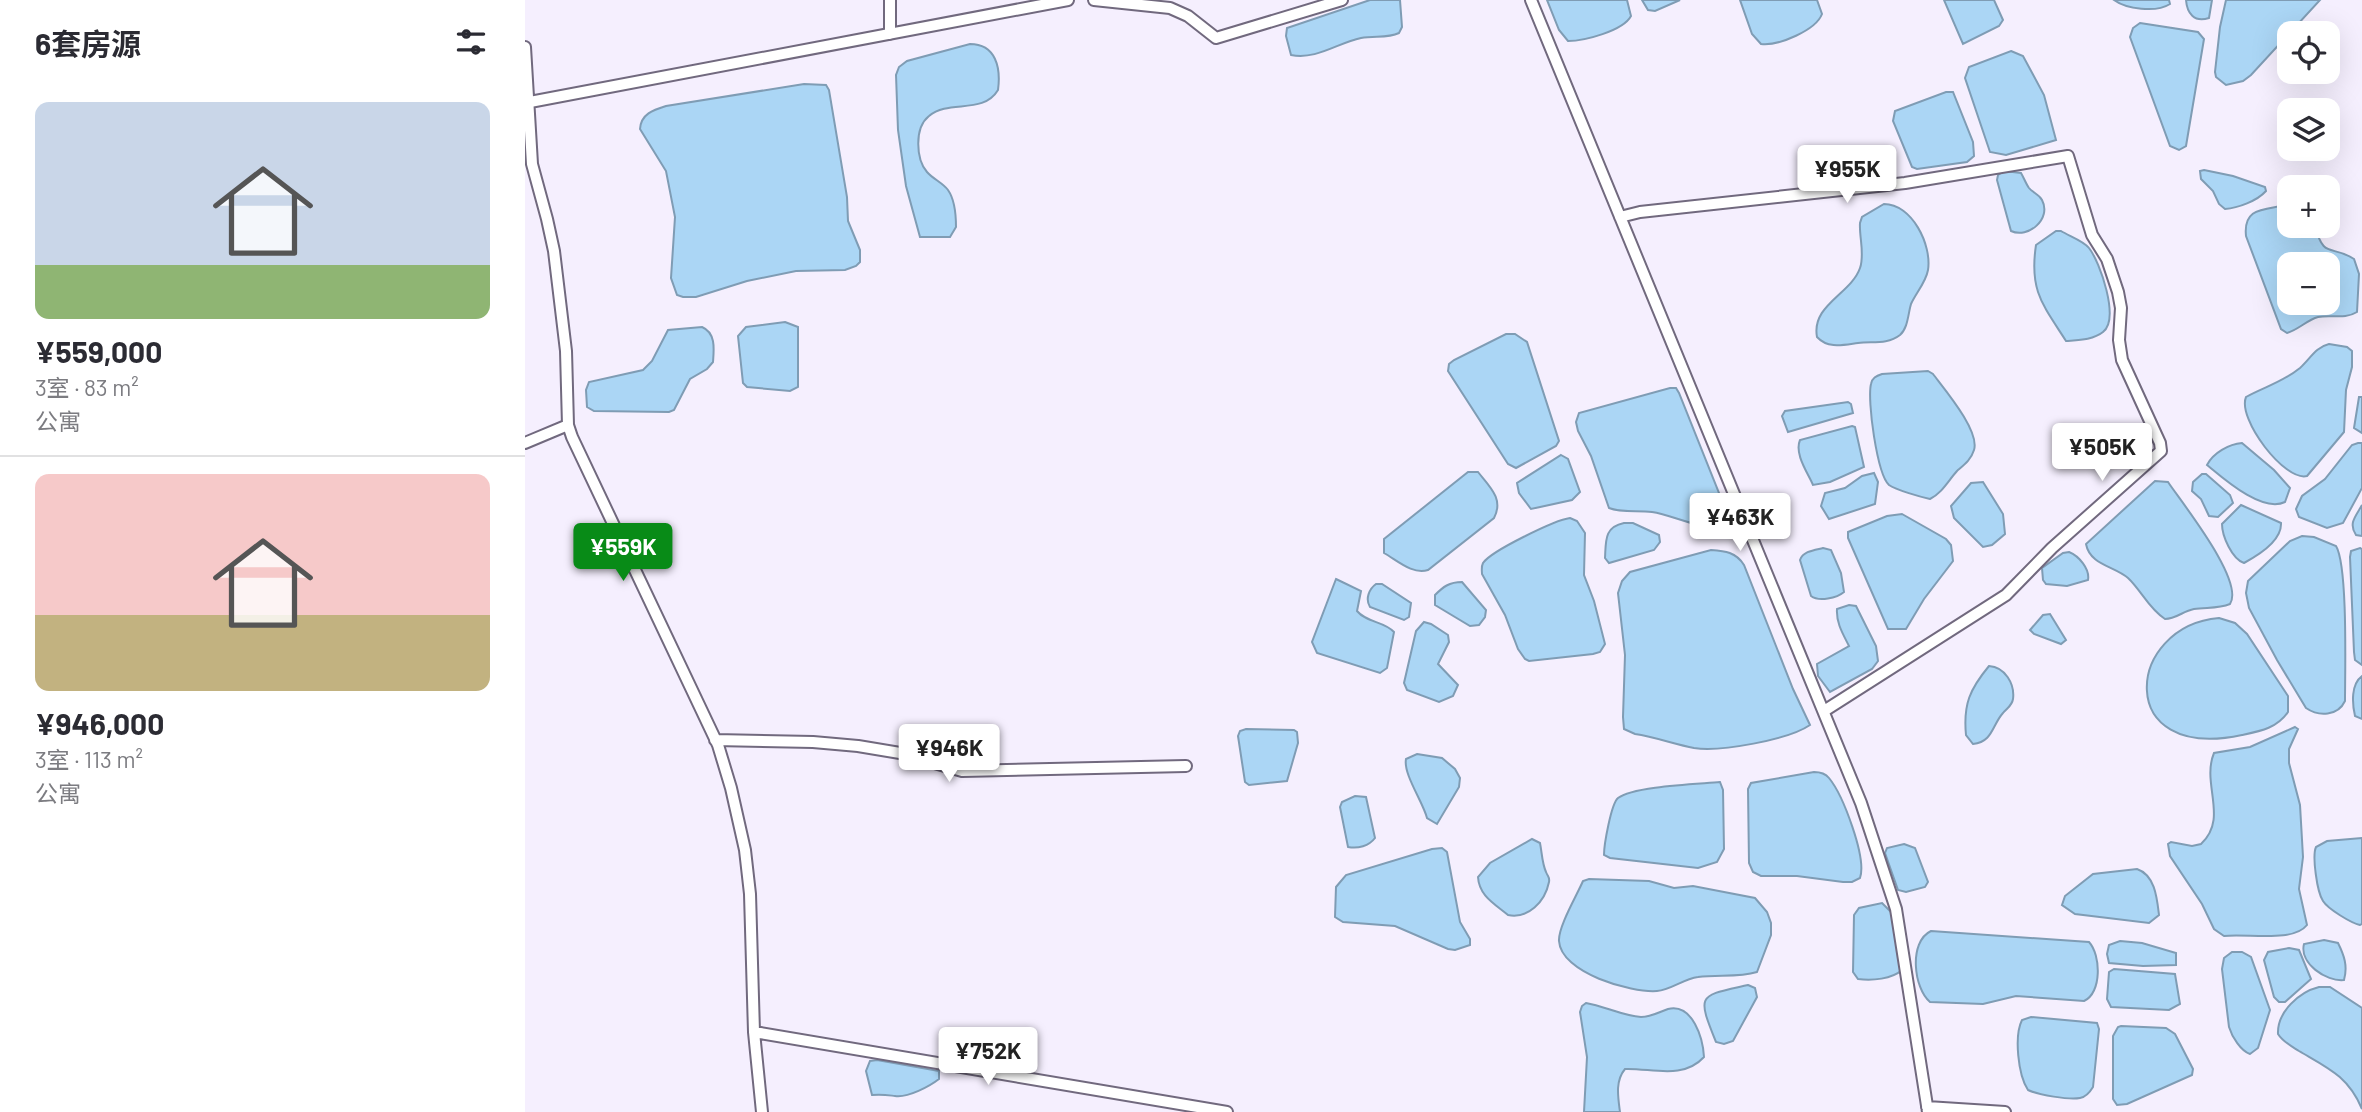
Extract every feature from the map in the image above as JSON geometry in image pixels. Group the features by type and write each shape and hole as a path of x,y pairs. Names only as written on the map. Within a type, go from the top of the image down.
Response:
{"street":[{"path":"890,0 890,34"},
{"path":"530,102 1068,0"},
{"path":"1094,0 1170,8 1188,16 1216,38 1342,0"},
{"path":"1531,0 1861,803 1896,909 1928,1109 2005,1112"},
{"path":"525,47 532,164 551,235 566,351 568,425 715,740 734,798 748,872 752,916 754,1032 762,1112"},
{"path":"1620,217 1640,212 1905,183 2068,156 2092,234 2107,259 2118,292 2121,307 2119,340 2123,360 2160,443 2161,451 2052,548 2006,595 1823,711"},
{"path":"525,443 568,425"},
{"path":"715,740 813,742 858,746 900,753 962,771 1186,766"},
{"path":"754,1032 1227,1112"}],"water":[{"path":"1370,0 1400,0 1402,27 1399,33 1352,40 1310,55 1291,55 1286,36 1287,28"},
{"path":"1547,0 1627,0 1631,16 1612,31 1568,41 1559,30"},
{"path":"1642,0 1680,0 1655,11 1648,10"},
{"path":"1740,0 1817,0 1822,14 1812,26 1796,36 1761,44 1752,34"},
{"path":"1944,0 1994,0 2003,20 1999,26 1963,44"},
{"path":"2114,0 2169,0 2170,4 2141,9"},
{"path":"2186,0 2212,0 2209,18 2199,19 2192,16"},
{"path":"2226,0 2320,0 2301,21 2277,21 2277,47 2251,75 2243,81 2226,85 2216,77 2215,72"},
{"path":"2140,23 2198,32 2204,39 2186,146 2179,150 2170,146 2130,37 2133,28"},
{"path":"970,44 986,48 995,59 999,74 998,90 992,98 984,102 946,108 924,121 918,144 923,166 950,194 955,208 956,227 950,237 920,237 906,186 898,130 896,75 899,67 907,61"},
{"path":"2011,51 2023,56 2044,95 2056,140 2006,155 1990,152 1965,78 1969,67"},
{"path":"804,84 826,85 829,90 847,197 848,221 860,250 860,262 845,270 796,271 747,281 696,297 677,295 671,278 675,217 666,171 640,129 645,116 666,106"},
{"path":"1946,92 1953,92 1973,142 1974,156 1967,162 1917,169 1912,167 1893,121 1895,111"},
{"path":"2004,171 2021,173 2029,188 2042,200 2044,214 2037,226 2031,230 2018,233 2011,231 1997,180 1998,175"},
{"path":"2200,171 2233,176 2265,187 2266,191 2247,203 2225,209 2201,179"},
{"path":"1884,204 1894,206 1911,218 1927,249 1927,274 1911,304 1905,329 1895,338 1885,341 1831,345 1821,341 1817,337 1820,316 1849,285 1860,268 1862,217"},
{"path":"2277,207 2277,238 2319,238 2325,247 2336,252 2277,252 2277,315 2340,315 2340,253 2354,259 2359,274 2357,312 2347,316 2318,317 2287,333 2281,329 2246,236 2248,220 2263,209"},
{"path":"2056,231 2087,245 2103,277 2110,315 2108,325 2095,337 2066,341 2040,297 2036,286 2034,261 2036,245"},
{"path":"785,322 798,327 798,387 790,391 747,387 743,383 738,336 746,327"},
{"path":"702,327 712,337 713,362 690,379 674,410 594,411 587,407 586,390 589,382 643,370 652,361 668,330"},
{"path":"1506,334 1515,334 1527,342 1559,441 1556,446 1516,468 1508,464 1448,371 1449,364 1454,360"},
{"path":"2329,344 2347,347 2352,351 2352,367 2346,390 2344,432 2307,476 2298,475 2287,469 2265,447 2249,419 2245,407 2246,397 2294,373 2317,351"},
{"path":"1928,371 1960,411 1972,432 1974,442 1974,450 1969,459 1930,499 1889,485 1881,467 1870,405 1872,380 1880,375"},
{"path":"1676,388 1679,393 1729,518 1722,525 1705,526 1652,512 1609,508 1591,456 1578,431 1576,422 1579,413"},
{"path":"2359,397 2362,397 2362,433 2354,428"},
{"path":"1848,402 1853,413 1788,432 1782,416 1785,411"},
{"path":"1855,427 1864,467 1830,482 1813,485 1800,457 1800,440"},
{"path":"2242,443 2274,470 2290,488 2285,502 2266,503 2255,499 2233,486 2207,465 2222,450"},
{"path":"2362,443 2362,488 2343,523 2327,528 2299,517 2296,509 2302,496 2325,479 2352,445"},
{"path":"1561,455 1568,459 1580,492 1572,500 1531,509 1519,493 1517,483"},
{"path":"1468,472 1478,472 1491,488 1497,505 1494,518 1428,570 1411,569 1384,553 1384,539"},
{"path":"1874,473 1878,482 1875,504 1829,519 1821,506 1825,493 1845,488 1862,476"},
{"path":"2206,474 2230,495 2233,503 2218,517 2209,516 2201,499 2192,491 2193,482"},
{"path":"2155,481 2168,482 2210,542 2229,578 2232,593 2230,604 2194,609 2165,619 2154,610 2128,578 2097,561 2088,551 2086,544"},
{"path":"1983,482 2003,514 2005,534 1992,545 1983,547 1954,518 1951,506 1971,483"},
{"path":"2241,505 2281,523 2274,541 2263,552 2244,563 2235,557 2228,547 2222,524"},
{"path":"2362,505 2362,536 2356,535 2353,527"},
{"path":"1902,514 1946,539 1951,545 1953,561 1924,599 1906,629 1888,629 1848,538 1848,532 1887,516"},
{"path":"1570,518 1577,521 1585,533 1584,575 1605,644 1600,652 1593,654 1529,661 1518,649 1505,615 1482,574 1482,564 1510,544"},
{"path":"1624,523 1633,523 1659,535 1660,542 1654,550 1609,563 1605,558 1607,536 1609,531"},
{"path":"2302,536 2314,537 2336,546 2340,557 2345,620 2345,701 2338,710 2322,714 2306,708 2249,608 2246,593 2248,581 2290,541"},
{"path":"1823,548 1831,550 1841,573 1844,592 1823,599 1811,596 1800,560 1806,553"},
{"path":"2360,548 2362,665 2355,660 2354,652 2350,557 2351,551"},
{"path":"1711,550 1734,555 1744,565 1810,725 1753,744 1706,749 1635,734 1624,729 1625,655 1618,593 1622,581 1630,572"},
{"path":"2069,552 2083,563 2088,580 2067,586 2046,584 2042,568 2063,553"},
{"path":"1336,579 1361,591 1357,611 1361,615 1394,632 1387,668 1380,673 1317,653 1312,642"},
{"path":"1462,582 1486,610 1479,625 1470,626 1435,605 1435,595 1450,584"},
{"path":"1376,584 1382,584 1411,603 1409,617 1404,620 1370,607 1369,594"},
{"path":"1856,606 1876,646 1878,661 1872,669 1830,692 1818,676 1817,664 1849,646 1840,628 1837,609"},
{"path":"2050,614 2066,640 2061,644 2030,630 2043,615"},
{"path":"2219,618 2235,623 2247,634 2288,696 2288,712 2274,725 2242,735 2200,738 2171,730 2153,712 2147,690 2151,666 2165,644 2188,626"},
{"path":"1424,622 1448,635 1449,642 1438,664 1458,685 1453,696 1439,702 1407,690 1404,683 1416,631"},
{"path":"1989,666 2000,669 2008,677 2013,699 1985,740 1973,744 1966,735 1967,706 1977,682"},
{"path":"2362,676 2362,719 2355,716 2353,700 2354,689"},
{"path":"2295,727 2298,729 2289,749 2289,763 2300,805 2303,857 2299,889 2307,925 2300,931 2280,936 2224,936 2214,929 2202,904 2170,856 2168,844 2201,844 2209,834 2214,812 2210,777 2214,753 2250,747"},
{"path":"1246,729 1297,732 1298,743 1287,781 1249,785 1245,782 1238,736 1240,731"},
{"path":"1417,754 1442,758 1455,769 1460,778 1459,787 1437,824 1427,818 1407,772 1406,759"},
{"path":"1814,772 1829,778 1847,812 1860,856 1860,878 1843,882 1797,876 1761,876 1753,872 1749,863 1748,789 1751,783"},
{"path":"1720,782 1723,790 1724,849 1717,862 1698,868 1610,858 1604,855 1610,816 1618,798 1651,788"},
{"path":"1355,796 1366,797 1375,838 1366,845 1352,848 1348,847 1340,807 1342,802"},
{"path":"2362,838 2360,925 2340,915 2323,901 2317,882 2315,858 2316,847 2327,841"},
{"path":"1532,839 1540,843 1549,879 1547,889 1540,902 1529,912 1508,915 1481,889 1478,877 1490,863"},
{"path":"1904,844 1915,848 1928,882 1925,887 1906,892 1898,890 1885,853 1887,848"},
{"path":"1442,848 1447,852 1460,922 1470,939 1470,945 1455,950 1448,949 1395,926 1343,922 1335,917 1336,887 1346,875"},
{"path":"2137,869 2148,876 2156,895 2159,915 2149,923 2075,914 2062,905 2065,896 2093,874"},
{"path":"1583,881 1649,881 1674,888 1693,886 1755,898 1767,912 1771,923 1771,935 1757,972 1698,977 1667,989 1645,991 1599,979 1584,971 1571,963 1563,952 1559,935"},
{"path":"1882,903 1892,913 1902,970 1881,979 1858,979 1853,972 1854,915 1859,908"},
{"path":"1931,931 2089,942 2096,956 2097,982 2090,997 2084,1001 2016,996 1983,1004 1930,1002 1917,977 1916,955 1924,937"},
{"path":"2324,940 2338,943 2345,961 2344,980 2329,978 2315,970 2306,958 2304,944"},
{"path":"2120,941 2142,943 2176,953 2176,965 2109,963 2109,945"},
{"path":"2289,948 2299,950 2311,979 2285,1002 2279,1002 2274,997 2264,960 2268,952"},
{"path":"2232,952 2242,952 2251,957 2270,1010 2258,1048 2250,1054 2237,1043 2229,1027 2222,969 2224,958"},
{"path":"2114,969 2175,974 2180,1004 2169,1010 2111,1007 2107,999 2109,972"},
{"path":"1748,985 1755,988 1757,997 1733,1041 1724,1044 1716,1042 1706,1014 1706,999 1720,992"},
{"path":"2319,987 2330,987 2362,1008 2362,1109 2344,1081 2328,1068 2287,1044 2278,1034 2281,1018 2291,1004 2304,993"},
{"path":"1586,1003 1641,1017 1668,1009 1684,1011 1699,1032 1704,1057 1696,1064 1677,1071 1625,1069 1618,1084 1620,1112 1584,1112 1587,1057 1580,1012"},
{"path":"2031,1017 2097,1023 2099,1029 2093,1087 2086,1095 2080,1098 2061,1098 2028,1090 2020,1065 2018,1036 2022,1020"},
{"path":"2121,1026 2166,1028 2175,1034 2193,1069 2192,1075 2127,1104 2117,1105 2113,1099 2113,1036"},
{"path":"870,1061 939,1071 939,1079 906,1095 872,1095 866,1071"}]}
